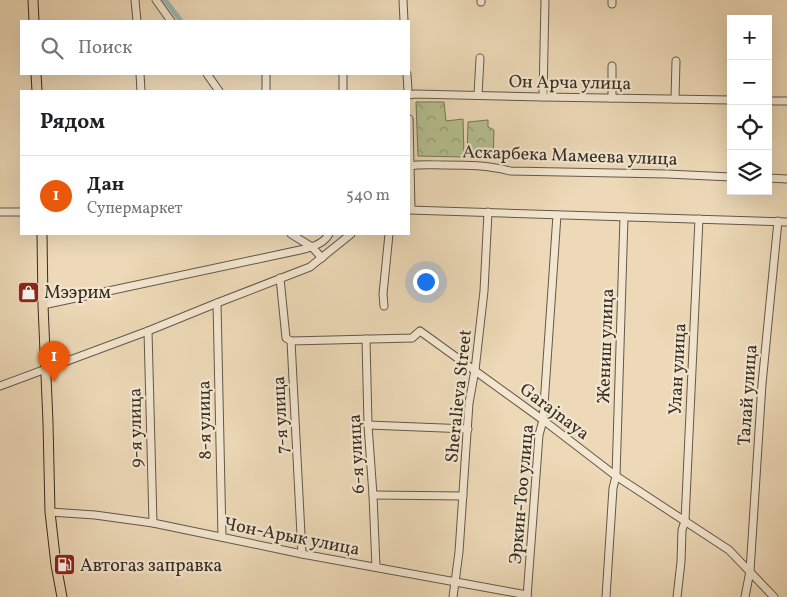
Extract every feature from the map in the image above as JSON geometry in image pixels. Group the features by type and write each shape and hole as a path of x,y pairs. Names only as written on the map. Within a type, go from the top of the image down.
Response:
{"main road":[{"path":"33,0 34,20"},
{"path":"36,75 37,90"},
{"path":"42,235 50,512 62,597"}],"street":[{"path":"135,0 137,20"},
{"path":"156,0 170,20"},
{"path":"403,0 404,20"},
{"path":"543,97 545,0"},
{"path":"478,95 480,58"},
{"path":"675,98 676,62"},
{"path":"612,66 612,98"},
{"path":"140,75 141,90"},
{"path":"208,75 218,90"},
{"path":"266,75 266,90"},
{"path":"343,75 343,90"},
{"path":"407,75 408,90"},
{"name":"Он Арча улица","path":"410,93 727,100"},
{"path":"772,101 787,101"},
{"path":"410,166 410,210 787,222"},
{"name":"Аскарбека Мамеева улица","path":"410,166 493,166 510,171 727,177"},
{"path":"772,178 787,179"},
{"path":"0,212 20,212"},
{"name":"Sheralieva Street","path":"452,597 459,552 469,403 475,370 484,292 488,212"},
{"name":"Эркин-Тоо улица","path":"527,596 539,435 543,420 557,215"},
{"name":"Жениш улица","path":"606,597 616,476 624,217"},
{"name":"Улан улица","path":"677,597 684,521 699,219"},
{"name":"Талай улица","path":"746,597 750,571 762,384 778,221"},
{"path":"293,235 312,247 322,258"},
{"path":"43,306 312,247 325,240 328,235"},
{"path":"0,386 148,332 310,267 350,235"},
{"path":"384,306 383,294 389,235"},
{"name":"7-я улица","path":"280,278 286,338 291,341 302,554"},
{"name":"8-я улица","path":"217,303 222,538"},
{"name":"Garajnaya","path":"291,341 412,338 420,331 543,420 616,476 729,550 774,597"},
{"name":"9-я улица","path":"148,332 153,523"},
{"name":"6-я улица","path":"366,339 368,424 376,567"},
{"path":"368,424 468,429"},
{"path":"373,495 463,496"},
{"name":"Чон-Арык улица","path":"50,512 95,515 153,523 302,554 527,596"}],"green space":[{"path":"416,102 444,102 446,121 463,119 464,157 418,156"},
{"path":"488,120 488,127 494,130 493,158 467,157 468,122"}],"waterway":[{"path":"165,0 180,20"}],"place":[{"name":"Мээрим","path":"28,292"},
{"name":"Дан","path":"54,382"},
{"name":"Автогаз заправка","path":"64,565"}]}
